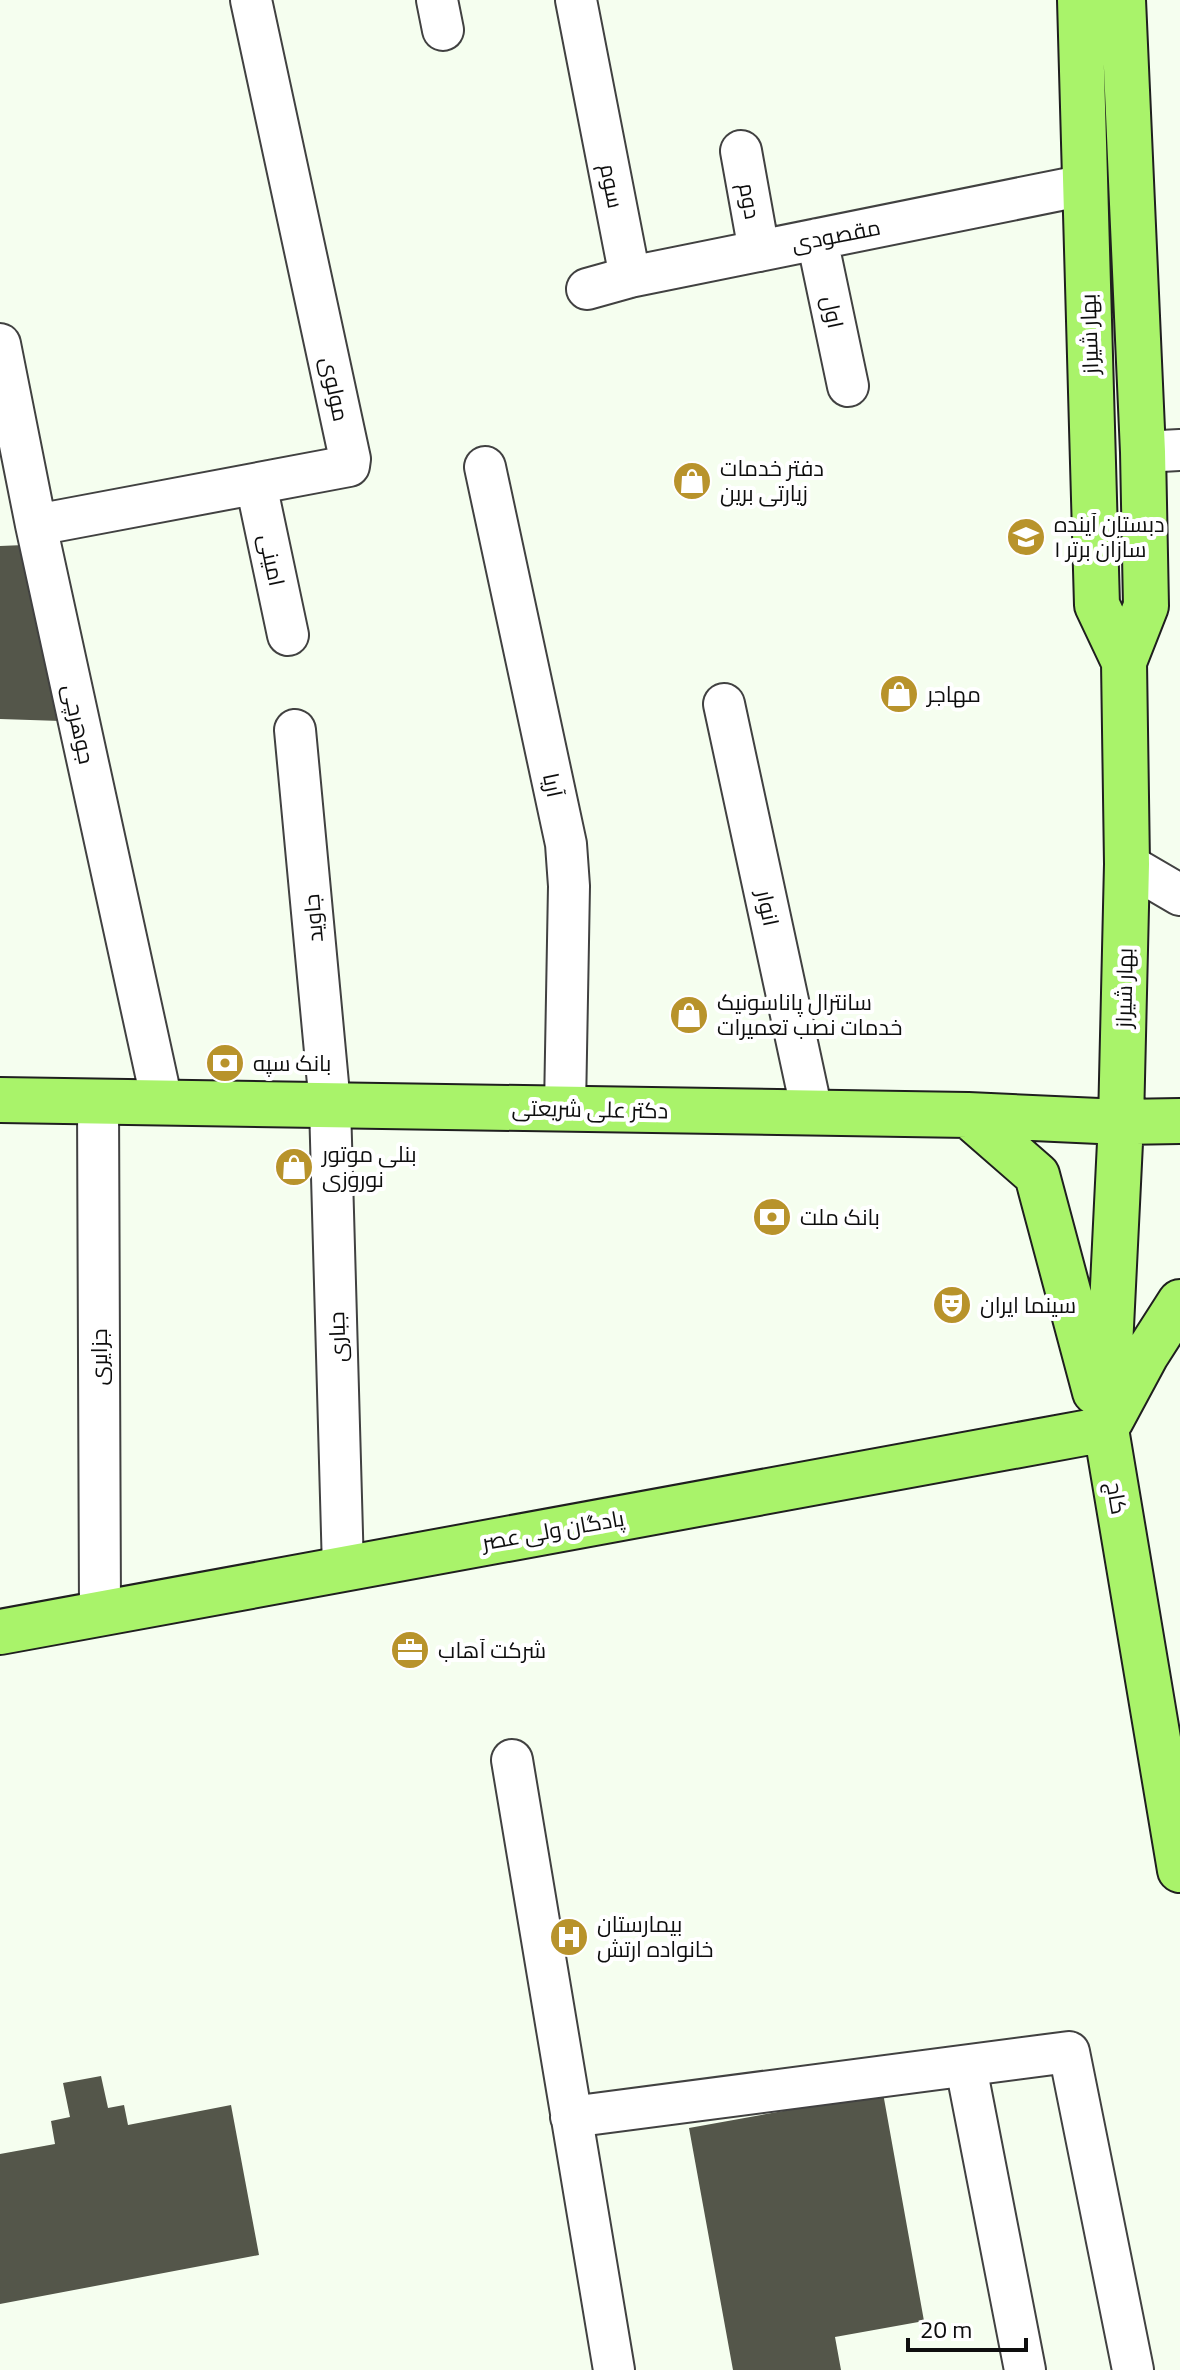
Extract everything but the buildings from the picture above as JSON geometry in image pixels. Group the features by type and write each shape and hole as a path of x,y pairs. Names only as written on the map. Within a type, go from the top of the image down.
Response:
{"main road":[{"name":"بهار شیراز","path":"1080,0 1097,605 1124,662"},
{"name":"بهار شیراز","path":"1121,1122 1127,864 1124,662 1146,606 1161,451 1123,0"},
{"name":"دکتر علی شریعتی","path":"0,1100 812,1112 1121,1122 1180,1121"},
{"path":"968,1115 1037,1175 1106,1429"},
{"name":"کاج","path":"1121,1122 1106,1429 1180,1870"},
{"path":"1106,1429 1146,1355 1180,1302"},
{"name":"پادگان ولی عصر","path":"0,1632 1106,1429"}],"street":[{"name":"مولوی","path":"36,525 349,466 350,459 251,0"},
{"name":"سوم","path":"576,0 630,277"},
{"name":"دوم","path":"741,151 759,251"},
{"name":"مقصودی","path":"587,289 630,277 1085,185"},
{"name":"اول","path":"817,239 848,386"},
{"name":"جوهرچی","path":"0,344 36,525 162,1102"},
{"name":"آریا","path":"485,467 566,844 569,886 565,1108"},
{"name":"امینی","path":"256,484 288,635"},
{"name":"انوار","path":"724,704 812,1112"},
{"name":"جاوید","path":"295,730 330,1105"},
{"path":"1127,864 1180,895"},
{"name":"جزایری","path":"98,1101 100,1613"},
{"name":"جباری","path":"330,1105 343,1569"},
{"path":"512,1760 614,2370"},
{"path":"571,2117 1069,2052 1133,2370"},
{"path":"966,2067 1025,2370"}],"place":[{"name":"دفتر خدمات زیارتی برین","path":"692,481"},
{"name":"دبستان آینده سازان برتر ۱","path":"1026,537"},
{"name":"مهاجر","path":"899,694"},
{"name":"سانترال پاناسونیک خدمات نصب تعمیرات","path":"689,1015"},
{"name":"بانک سپه","path":"225,1063"},
{"name":"بنلی موتور نوروزی","path":"294,1167"},
{"name":"بانک ملت","path":"772,1217"},
{"name":"سینما ایران","path":"952,1305"},
{"name":"شرکت آهاب","path":"410,1650"},
{"name":"بیمارستان خانواده ارتش","path":"569,1937"}]}
